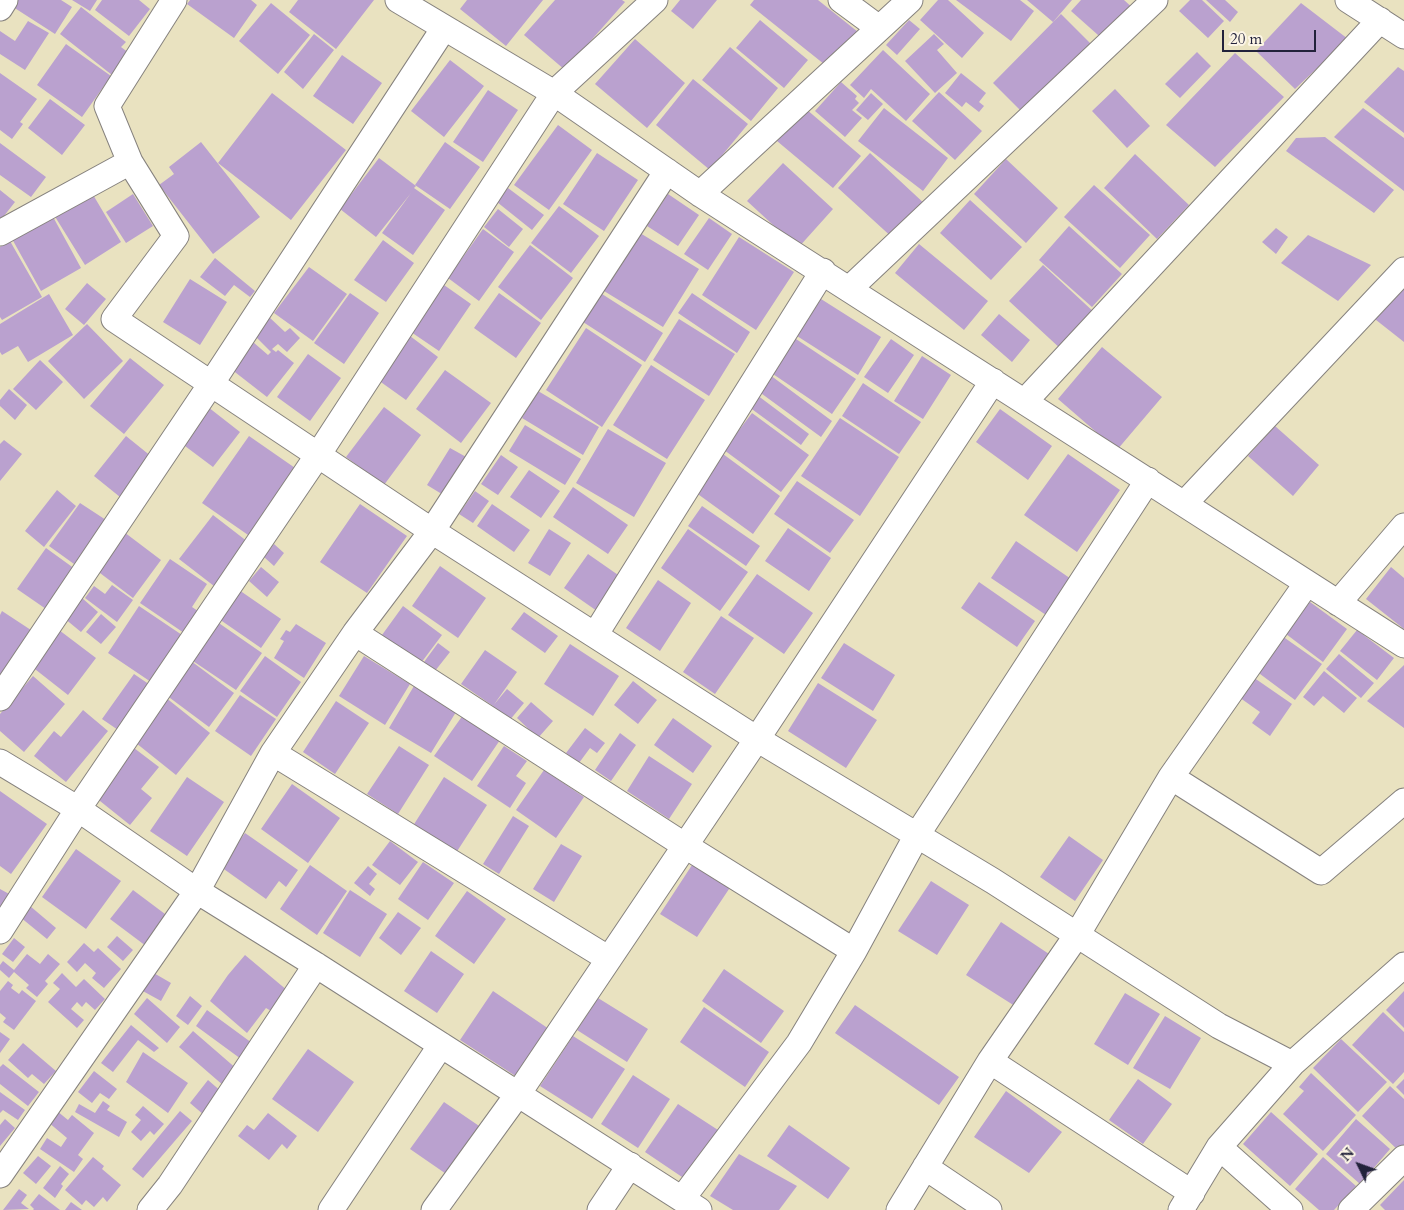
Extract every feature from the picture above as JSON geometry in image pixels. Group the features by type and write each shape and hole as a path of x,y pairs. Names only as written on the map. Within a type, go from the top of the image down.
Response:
{"street":[{"path":"0,8 5,0"},
{"path":"174,0 106,106 130,162 176,236 114,319 432,531 757,738 993,880 1219,1026 1292,1064"},
{"path":"398,0 554,94 700,194 1404,645"},
{"path":"0,931 78,809 318,455 554,94 655,0"},
{"path":"841,0 879,28"},
{"path":"700,194 910,0"},
{"path":"849,288 1155,0"},
{"path":"1348,0 1404,36"},
{"path":"1025,401 1380,20"},
{"path":"0,698 211,384 444,28"},
{"path":"0,233 130,162"},
{"path":"0,1174 197,891 273,754 356,633 432,531 667,171"},
{"path":"1184,504 1404,270"},
{"path":"595,635 823,272"},
{"path":"434,1210 518,1094 684,844 757,738 993,381"},
{"path":"0,762 78,809 197,891 690,1204 799,1043 854,951 917,835 1148,480"},
{"path":"1338,602 1404,526"},
{"path":"899,1210 990,1061 1077,935 1171,777 1308,583"},
{"path":"356,633 854,951"},
{"path":"273,754 609,959"},
{"path":"1171,777 1321,872 1404,802"},
{"path":"150,1210 170,1185 316,965"},
{"path":"990,1061 1187,1201 1218,1146 1292,1064 1404,965"},
{"path":"331,1210 441,1045"},
{"path":"1218,1146 1290,1210"},
{"path":"1351,1210 1404,1158"},
{"path":"600,1210 630,1166"},
{"path":"925,1167 989,1210"}],"building":[{"path":"13,0 61,0 72,7 55,34 10,5"},
{"path":"72,0 97,0 90,11"},
{"path":"102,0 139,0 150,9 129,36 95,10"},
{"path":"190,0 251,0 257,5 234,38 187,4"},
{"path":"298,0 374,0 336,49 289,12"},
{"path":"467,0 543,0 506,46 460,9"},
{"path":"555,0 622,0 625,2 565,70 524,35"},
{"path":"680,0 717,0 693,29 671,11"},
{"path":"754,0 818,0 858,32 829,68 750,5"},
{"path":"938,0 948,0 984,33 962,58 920,20"},
{"path":"956,0 1020,0 1034,11 1011,41"},
{"path":"1027,0 1072,0 1053,22"},
{"path":"1081,0 1124,0 1136,11 1107,43 1071,11"},
{"path":"1190,0 1202,0 1224,21 1208,38 1179,11"},
{"path":"1206,0 1225,0 1238,12 1230,22"},
{"path":"271,3 310,35 278,74 239,41"},
{"path":"1301,3 1348,39 1295,89 1256,51"},
{"path":"81,7 126,42 121,47 129,53 112,75 60,34"},
{"path":"1061,14 1096,49 1028,118 993,83"},
{"path":"760,20 808,60 784,88 736,48"},
{"path":"909,20 920,29 897,55 886,45"},
{"path":"28,21 49,33 25,70 0,54 0,31 15,41"},
{"path":"314,34 334,50 303,89 284,72"},
{"path":"934,34 944,44 937,50 957,73 935,93 905,61"},
{"path":"635,39 685,83 647,128 595,84"},
{"path":"66,44 111,76 82,117 37,85"},
{"path":"730,47 778,88 751,121 702,80"},
{"path":"883,50 930,94 906,121 871,89 864,98 850,85"},
{"path":"1197,52 1211,66 1180,98 1165,84"},
{"path":"1235,53 1284,97 1215,167 1166,125"},
{"path":"342,55 382,83 353,124 313,96"},
{"path":"450,60 484,86 444,137 411,111"},
{"path":"1398,67 1404,71 1404,133 1364,102"},
{"path":"0,73 37,99 20,122 23,124 12,139 0,130"},
{"path":"961,73 986,93 979,102 984,106 979,112 966,102 962,107 945,93"},
{"path":"693,79 748,124 710,170 656,125"},
{"path":"841,82 857,96 855,99 859,103 852,110 862,118 845,137 815,111"},
{"path":"1115,89 1150,126 1127,148 1092,111"},
{"path":"488,90 518,110 483,162 453,142"},
{"path":"939,92 982,131 955,160 912,121"},
{"path":"272,93 346,150 291,220 218,163"},
{"path":"871,93 883,104 868,120 856,110"},
{"path":"50,99 85,125 62,155 28,128"},
{"path":"884,108 948,158 923,191 858,141"},
{"path":"1363,108 1404,138 1404,191 1334,137"},
{"path":"806,109 861,156 833,188 777,141"},
{"path":"558,125 592,150 549,210 514,185"},
{"path":"1325,137 1394,190 1374,213 1286,151 1296,138"},
{"path":"201,142 260,217 213,254 159,185 174,174 169,167"},
{"path":"445,142 480,167 450,209 415,185"},
{"path":"0,143 46,177 31,197 0,175"},
{"path":"597,153 638,180 604,231 563,204"},
{"path":"870,153 927,206 895,240 838,188"},
{"path":"1135,154 1189,205 1157,239 1104,188"},
{"path":"379,158 416,186 414,188 445,210 413,255 382,233 411,193 376,237 340,209"},
{"path":"1006,159 1058,208 1026,243 974,194"},
{"path":"783,163 833,209 798,248 747,201"},
{"path":"1094,185 1150,235 1120,268 1064,217"},
{"path":"508,188 544,215 532,230 497,202"},
{"path":"0,190 15,202 0,221"},
{"path":"92,193 121,242 85,265 54,215"},
{"path":"133,194 153,226 126,243 106,212"},
{"path":"668,194 699,215 678,246 647,226"},
{"path":"970,200 1022,247 991,280 940,233"},
{"path":"559,206 599,236 571,273 531,243"},
{"path":"498,209 523,229 509,247 484,227"},
{"path":"52,215 81,268 41,291 11,237"},
{"path":"709,218 732,234 708,270 684,254"},
{"path":"1069,226 1122,274 1092,307 1039,260"},
{"path":"1276,228 1288,237 1276,254 1262,242"},
{"path":"483,229 514,252 479,301 448,278"},
{"path":"640,233 699,269 663,327 604,291"},
{"path":"1308,235 1371,265 1338,301 1281,263"},
{"path":"739,237 794,272 756,330 702,295"},
{"path":"383,240 414,263 386,302 354,280"},
{"path":"10,241 42,297 2,320 0,317 0,247"},
{"path":"919,244 988,301 964,330 895,273"},
{"path":"530,245 573,278 541,320 498,287"},
{"path":"215,258 255,291 250,297 234,285 225,296 200,277"},
{"path":"1043,265 1096,314 1063,351 1009,301"},
{"path":"309,267 347,294 313,341 274,313"},
{"path":"190,279 227,302 200,345 163,322"},
{"path":"87,283 106,299 84,325 65,309"},
{"path":"444,285 471,304 439,351 411,332"},
{"path":"1404,285 1404,342 1371,316"},
{"path":"350,293 379,313 344,364 314,343"},
{"path":"499,293 541,323 516,358 474,328"},
{"path":"692,293 750,332 737,353 678,313"},
{"path":"49,294 73,335 28,362 18,346 2,355 0,352 0,324"},
{"path":"602,294 663,333 645,362 583,322"},
{"path":"821,299 881,337 858,375 797,336"},
{"path":"999,314 1030,340 1012,362 981,335"},
{"path":"268,316 285,332 290,328 300,338 287,352 278,344 272,349 276,352 278,350 294,363 267,397 231,369 253,342 268,355 271,352 252,333"},
{"path":"679,319 735,354 709,396 653,360"},
{"path":"87,324 123,361 84,399 48,361"},
{"path":"586,328 642,365 602,427 546,390"},
{"path":"410,336 438,357 406,400 378,380"},
{"path":"793,337 856,379 832,414 770,372"},
{"path":"891,339 914,355 888,393 864,377"},
{"path":"1102,347 1162,397 1117,450 1058,399"},
{"path":"308,354 341,378 310,421 277,397"},
{"path":"922,356 951,375 923,419 894,401"},
{"path":"130,358 164,385 124,434 90,406"},
{"path":"40,360 63,382 36,410 13,389"},
{"path":"651,365 705,400 667,459 613,425"},
{"path":"445,370 491,403 461,443 416,409"},
{"path":"770,375 832,421 821,437 758,391"},
{"path":"863,383 921,422 899,454 842,416"},
{"path":"9,389 27,405 15,420 0,406 0,400"},
{"path":"538,391 599,427 583,455 522,418"},
{"path":"757,395 809,434 801,445 749,407"},
{"path":"208,407 240,432 213,467 181,443"},
{"path":"384,407 421,435 384,485 346,457"},
{"path":"1000,409 1052,446 1028,480 976,442"},
{"path":"752,413 809,455 781,492 724,450"},
{"path":"840,418 899,457 860,516 801,476"},
{"path":"525,425 581,459 565,485 509,451"},
{"path":"1275,426 1319,465 1293,496 1248,456"},
{"path":"608,429 666,463 634,517 576,483"},
{"path":"126,436 152,457 120,497 94,476"},
{"path":"249,436 298,470 251,537 202,503"},
{"path":"4,440 22,454 0,481 0,444"},
{"path":"450,448 468,458 445,496 427,485"},
{"path":"723,454 780,496 753,534 695,492"},
{"path":"1068,454 1120,490 1077,552 1024,515"},
{"path":"501,455 518,467 498,495 481,484"},
{"path":"529,470 560,491 541,518 510,497"},
{"path":"797,481 854,520 830,553 774,514"},
{"path":"573,487 628,525 608,554 553,517"},
{"path":"57,490 76,506 44,547 25,531"},
{"path":"475,491 489,501 473,523 459,514"},
{"path":"80,503 106,520 74,564 49,546"},
{"path":"360,504 407,536 367,593 320,562"},
{"path":"492,504 530,530 514,552 477,526"},
{"path":"702,506 760,546 746,566 688,526"},
{"path":"213,515 248,542 214,586 179,559"},
{"path":"788,528 831,558 809,591 765,561"},
{"path":"549,529 571,543 550,576 528,563"},
{"path":"688,529 748,572 720,611 661,568"},
{"path":"124,532 161,560 133,598 96,570"},
{"path":"1016,541 1074,581 1049,617 991,578"},
{"path":"274,544 284,553 274,566 264,557"},
{"path":"46,548 75,569 46,609 17,589"},
{"path":"588,554 621,577 597,611 564,588"},
{"path":"170,559 207,584 192,607 201,613 187,635 140,603"},
{"path":"440,566 486,598 458,638 412,606"},
{"path":"261,567 279,582 267,597 249,581"},
{"path":"1391,567 1404,578 1404,629 1366,599"},
{"path":"757,574 813,613 784,654 728,615"},
{"path":"658,580 691,603 660,651 626,628"},
{"path":"979,582 1035,621 1017,647 961,608"},
{"path":"112,585 133,600 117,622 85,598 94,586 105,594"},
{"path":"239,590 281,619 261,648 219,619"},
{"path":"82,598 98,612 81,632 64,618"},
{"path":"1310,602 1347,629 1323,662 1286,634"},
{"path":"139,606 185,637 154,684 108,653"},
{"path":"403,606 442,635 421,663 382,635"},
{"path":"2,611 37,634 7,680 0,675 0,615"},
{"path":"524,612 558,636 545,653 511,629"},
{"path":"101,614 116,627 101,644 86,632"},
{"path":"721,616 754,638 715,694 683,672"},
{"path":"213,619 262,653 236,690 187,657"},
{"path":"296,624 326,643 304,678 274,658 284,641 280,639 286,630 290,632"},
{"path":"59,630 96,658 68,695 31,666"},
{"path":"1357,630 1394,658 1377,680 1340,651"},
{"path":"1282,636 1322,664 1295,700 1256,671"},
{"path":"438,643 450,652 435,671 424,662"},
{"path":"844,643 895,675 873,711 821,678"},
{"path":"570,644 619,676 593,716 544,684"},
{"path":"485,650 517,672 493,706 461,684"},
{"path":"1339,654 1374,683 1361,698 1326,669"},
{"path":"265,656 301,682 277,717 240,691"},
{"path":"364,656 410,684 385,725 339,696"},
{"path":"191,661 234,693 209,727 166,695"},
{"path":"1404,665 1404,728 1367,701"},
{"path":"1324,671 1357,698 1344,713 1323,696 1314,706 1303,697"},
{"path":"134,674 153,687 121,732 102,719"},
{"path":"1250,675 1292,704 1270,736 1252,723 1260,712 1236,695"},
{"path":"33,676 65,704 24,752 0,731 0,714"},
{"path":"633,681 657,700 638,724 614,705"},
{"path":"818,683 877,720 846,768 788,731"},
{"path":"414,686 456,712 431,753 389,728"},
{"path":"507,689 524,703 509,721 492,707"},
{"path":"240,695 276,719 251,756 215,731"},
{"path":"165,697 210,733 176,775 131,739"},
{"path":"336,701 369,723 335,774 303,752"},
{"path":"531,702 553,721 538,738 517,718"},
{"path":"83,710 108,731 66,782 34,756 54,731 61,737"},
{"path":"463,715 500,740 472,781 434,756"},
{"path":"673,718 712,746 693,773 654,745"},
{"path":"585,728 605,743 597,753 590,748 579,763 566,753"},
{"path":"620,733 636,745 611,781 595,770"},
{"path":"399,746 429,765 398,814 367,794"},
{"path":"504,746 527,761 516,776 526,783 510,808 477,786"},
{"path":"134,748 159,767 141,789 152,798 130,825 95,797"},
{"path":"649,756 692,784 669,819 627,791"},
{"path":"544,770 584,797 556,838 516,810"},
{"path":"187,777 224,802 187,856 150,831"},
{"path":"444,777 487,805 454,856 411,829"},
{"path":"292,784 340,818 308,863 261,829"},
{"path":"0,791 47,824 11,874 0,866"},
{"path":"513,816 529,826 499,874 483,864"},
{"path":"245,833 298,870 286,887 279,881 266,899 221,867"},
{"path":"1069,836 1103,860 1075,901 1040,877"},
{"path":"390,841 418,862 400,885 372,865"},
{"path":"561,844 582,856 554,902 533,889"},
{"path":"76,849 121,881 86,929 42,897"},
{"path":"423,862 454,883 428,920 398,899"},
{"path":"694,862 731,886 697,937 660,914"},
{"path":"310,865 347,891 317,935 280,909"},
{"path":"368,866 377,874 369,884 375,889 370,896 354,883"},
{"path":"931,881 969,905 937,955 898,931"},
{"path":"0,889 11,895 0,908"},
{"path":"133,890 173,920 150,949 110,919"},
{"path":"350,890 387,914 360,957 323,933"},
{"path":"467,891 506,919 474,964 435,936"},
{"path":"30,906 56,928 47,939 20,917"},
{"path":"398,912 421,928 401,955 379,938"},
{"path":"1001,922 1052,956 1018,1008 966,975"},
{"path":"117,936 133,950 123,961 107,947"},
{"path":"14,938 25,947 13,962 2,954"},
{"path":"84,943 94,952 98,948 121,969 104,988 92,978 96,973 85,963 77,972 67,962"},
{"path":"431,951 464,974 437,1013 404,991"},
{"path":"27,954 40,964 48,954 60,964 45,981 48,984 37,997 26,988 29,985 14,972 9,978 0,970 0,965 3,961 14,970"},
{"path":"245,955 288,991 271,1011 266,1008 247,1033 210,1001"},
{"path":"724,969 784,1011 761,1043 702,1001"},
{"path":"152,972 171,983 161,1001 141,990"},
{"path":"62,973 76,987 84,979 105,999 95,1010 86,1002 82,1007 77,1002 71,1009 84,1020 77,1028 48,1002 60,989 53,983"},
{"path":"8,981 13,985 11,988 19,994 22,990 36,1001 14,1030 3,1022 6,1018 0,1013 0,991"},
{"path":"493,991 549,1029 517,1077 460,1040"},
{"path":"1404,991 1404,1028 1386,1010"},
{"path":"1125,993 1160,1014 1128,1065 1094,1044"},
{"path":"190,996 202,1006 188,1025 176,1016"},
{"path":"147,998 180,1027 167,1043 134,1014"},
{"path":"598,998 648,1029 627,1062 577,1030"},
{"path":"855,1005 959,1077 939,1105 835,1033"},
{"path":"704,1007 769,1052 745,1087 680,1042"},
{"path":"207,1010 252,1043 241,1059 196,1026"},
{"path":"1383,1012 1404,1032 1404,1072 1393,1084 1352,1045"},
{"path":"1165,1016 1201,1038 1170,1089 1133,1068"},
{"path":"131,1025 159,1048 154,1052 138,1040 113,1072 101,1063"},
{"path":"193,1031 238,1070 224,1086 179,1047"},
{"path":"0,1032 10,1039 0,1053"},
{"path":"573,1036 625,1069 592,1119 540,1086"},
{"path":"1341,1039 1387,1082 1358,1112 1313,1068"},
{"path":"23,1043 56,1071 44,1084 32,1074 28,1078 8,1060"},
{"path":"308,1049 354,1082 318,1132 272,1099"},
{"path":"143,1052 188,1083 168,1113 126,1082"},
{"path":"3,1064 39,1092 28,1106 0,1084 0,1067"},
{"path":"94,1071 117,1089 109,1099 100,1093 92,1103 78,1092"},
{"path":"1311,1073 1356,1115 1323,1151 1283,1114 1304,1091 1299,1087"},
{"path":"633,1075 670,1099 638,1148 601,1124"},
{"path":"1138,1079 1172,1104 1143,1144 1109,1120"},
{"path":"1404,1079 1404,1095 1396,1087"},
{"path":"208,1080 223,1093 204,1115 190,1103"},
{"path":"1390,1086 1404,1099 1404,1147 1400,1152 1362,1116"},
{"path":"1006,1091 1062,1132 1029,1173 974,1137"},
{"path":"0,1092 25,1110 18,1120 3,1110 0,1113"},
{"path":"103,1101 110,1106 107,1110 127,1122 119,1137 75,1112 79,1104 95,1113"},
{"path":"444,1102 485,1130 452,1178 410,1149"},
{"path":"678,1104 718,1130 685,1179 645,1152"},
{"path":"143,1106 164,1124 154,1135 150,1131 141,1141 131,1132 141,1120 135,1115"},
{"path":"57,1111 68,1120 72,1115 94,1133 78,1155 83,1159 74,1172 40,1149 47,1138 61,1147 67,1138 48,1122"},
{"path":"180,1111 192,1121 143,1178 132,1169"},
{"path":"1271,1112 1318,1154 1290,1186 1243,1144"},
{"path":"268,1113 297,1136 287,1149 282,1144 269,1160 238,1136 247,1125 254,1130"},
{"path":"5,1119 15,1128 0,1146 0,1125"},
{"path":"1356,1119 1390,1149 1360,1184 1326,1154"},
{"path":"789,1125 850,1168 828,1199 767,1156"},
{"path":"739,1154 797,1186 779,1210 733,1210 710,1196"},
{"path":"38,1156 51,1166 36,1184 23,1173"},
{"path":"93,1157 104,1166 102,1169 121,1185 107,1202 103,1197 94,1207 86,1200 82,1205 65,1190"},
{"path":"1323,1157 1356,1186 1334,1210 1319,1210 1295,1189"},
{"path":"60,1166 69,1174 61,1184 63,1186 55,1198 43,1188"},
{"path":"1404,1180 1404,1210 1385,1210 1380,1205"},
{"path":"19,1189 27,1195 21,1203 29,1209 3,1210"},
{"path":"39,1194 60,1210 33,1210 30,1205"},
{"path":"71,1202 82,1210 65,1210"}]}
